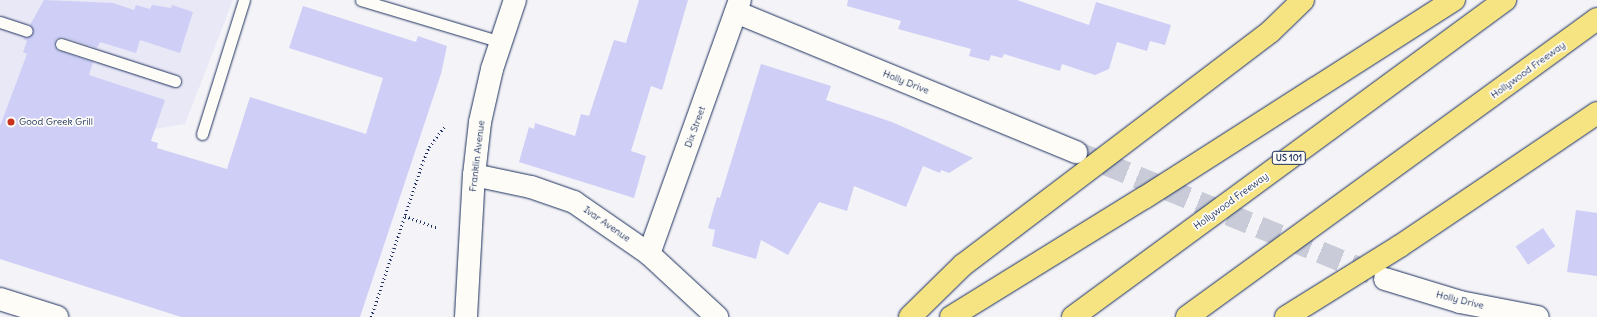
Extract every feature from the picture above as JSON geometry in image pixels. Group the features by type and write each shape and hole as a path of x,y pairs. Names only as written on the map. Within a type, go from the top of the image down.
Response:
{"highway":[{"path":"910,317 969,261 1270,32 1303,0"},
{"path":"951,317 1021,275 1454,0"},
{"name":"Hollywood Freeway","path":"1073,317 1505,0"},
{"name":"Hollywood Freeway","path":"1187,317 1597,19"},
{"path":"1286,317 1400,246 1597,113"}],"street":[{"name":"Franklin Avenue","path":"466,317 474,175 480,122 501,42 515,0"},
{"name":"Holly Drive","path":"738,6 1076,152"},
{"name":"Dix Street","path":"649,254 738,6"},
{"name":"Ivar Avenue","path":"474,175 531,187 574,202 649,254 717,317"},
{"name":"Holly Drive","path":"1385,279 1460,302 1538,317"},
{"path":"0,299 57,317"}],"lane":[{"path":"202,134 244,0"},
{"path":"361,0 501,42"},
{"path":"0,22 27,31"},
{"path":"61,44 175,81"}],"path":[{"path":"371,317 423,161 429,147 444,127"},
{"path":"405,216 438,228"}],"shaded area":[{"path":"0,0 233,0 185,124 61,144 0,247"}],"building":[{"path":"44,0 113,3 134,10 136,5 150,9 152,5 171,8 172,5 193,12 180,53 140,40 136,53 100,42 97,48 63,37 56,39 54,46 59,51 93,62 89,75 165,100 151,141 158,143 157,148 227,169 250,97 366,134 383,78 289,48 303,6 416,42 418,36 447,46 441,74 360,317 181,317 0,259 0,126 27,54 23,52 27,41 23,39 33,34 30,25"},
{"path":"639,0 688,0 662,90 651,86 631,151 646,156 634,198 519,162 529,127 534,129 535,123 575,136 581,114 589,116 614,40 626,43"},
{"path":"848,0 1017,0 1089,25 1096,2 1171,25 1165,45 1150,41 1147,51 1117,42 1109,69 1095,75 1062,64 1060,71 1004,54 1002,58 991,55 989,61 969,56 971,49 898,29 901,21 847,6"},
{"path":"761,64 831,86 826,100 892,122 973,158 949,173 941,170 940,173 923,166 906,207 854,186 847,211 819,202 788,255 761,240 756,259 712,246 715,230 708,228 717,197 720,198"},
{"path":"1576,210 1597,213 1597,276 1567,272"},
{"path":"1543,228 1555,246 1528,265 1516,246"}],"tunnel":[{"path":"1076,152 1378,276"}],"place":[{"name":"Good Greek Grill","path":"11,122"}]}
